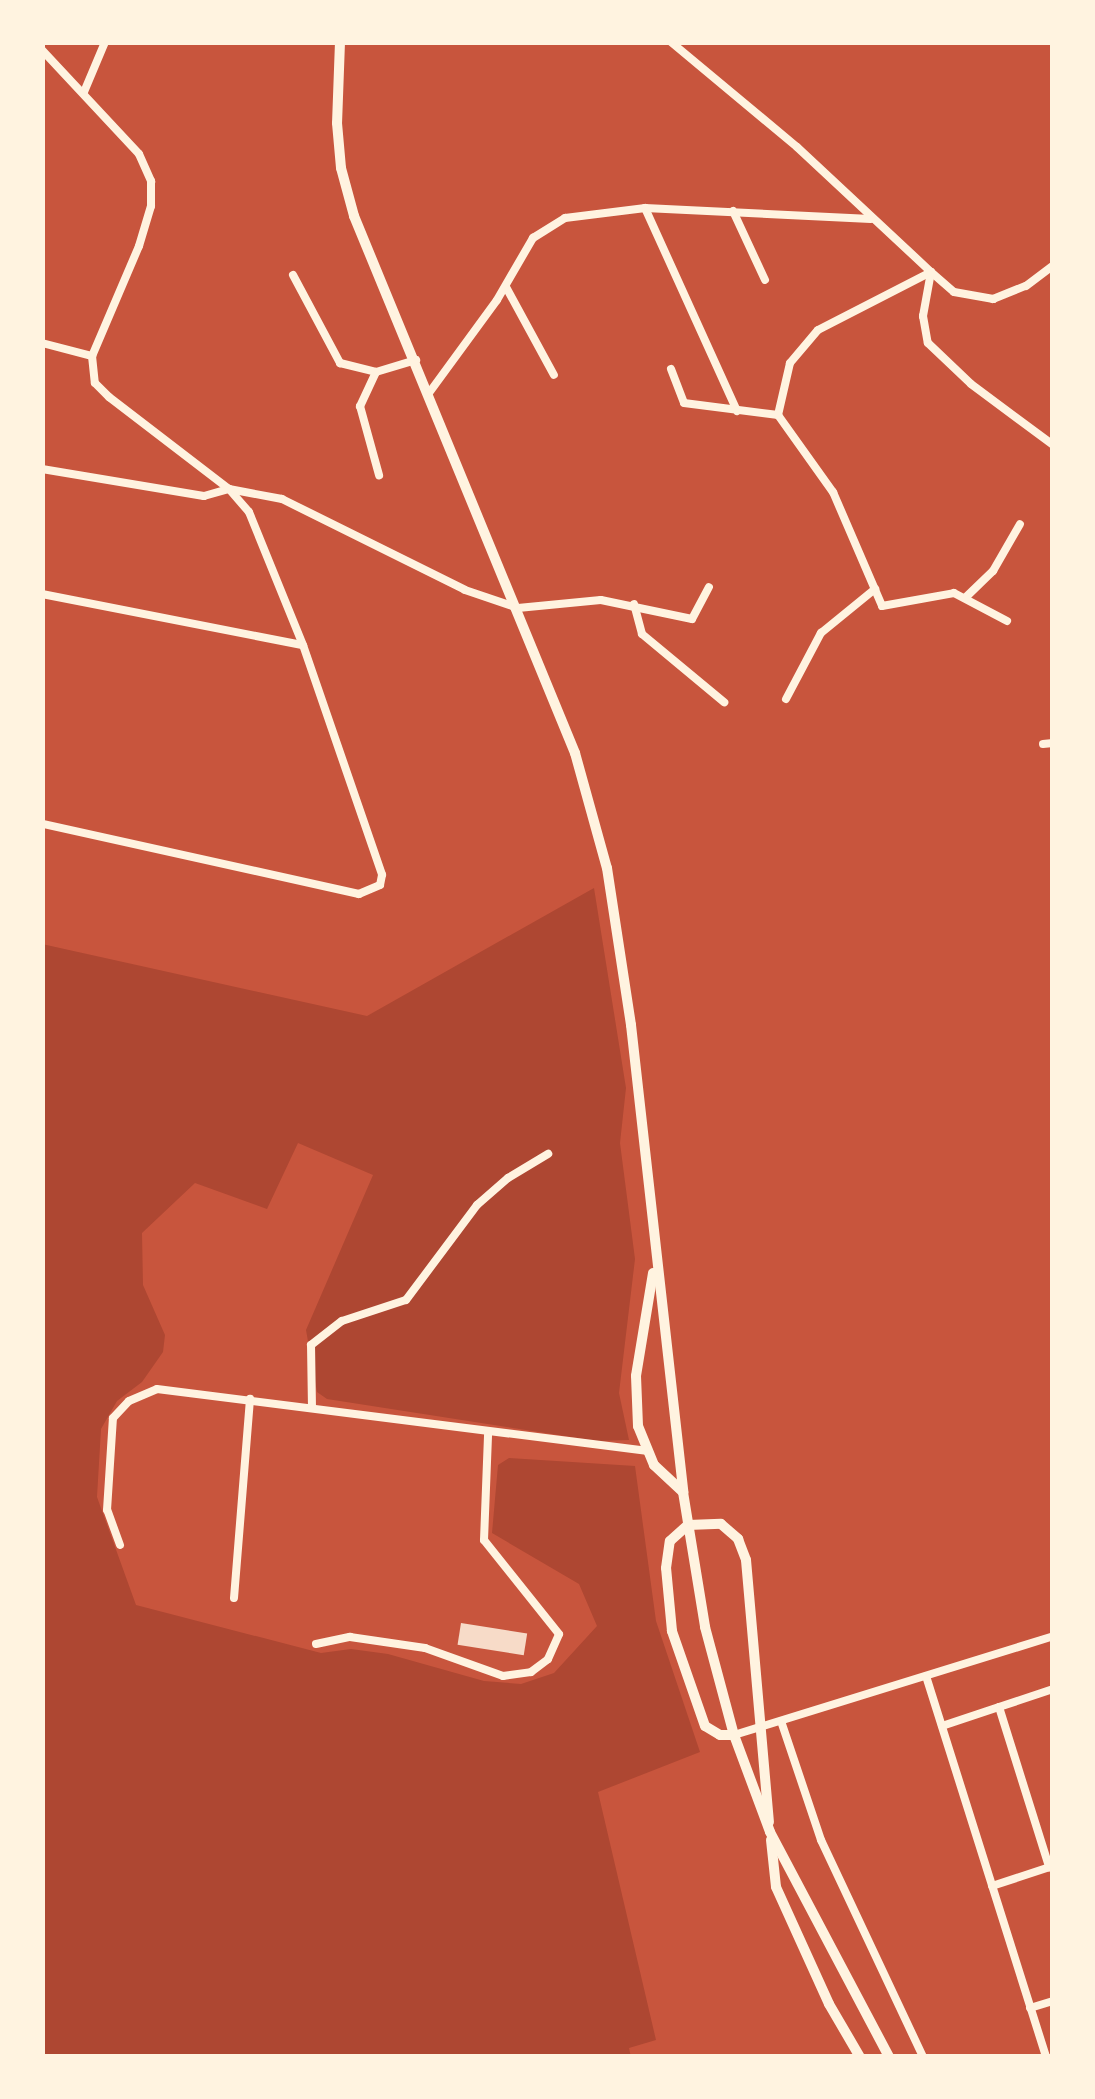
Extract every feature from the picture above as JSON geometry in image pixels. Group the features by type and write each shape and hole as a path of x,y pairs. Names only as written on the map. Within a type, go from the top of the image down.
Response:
{"main road":[{"path":"340,42 341,168 354,217 575,753 607,868 683,1492 705,1627 734,1735 770,1832 889,2057"},
{"path":"656,1257 635,1402 646,1451 683,1492"},
{"path":"734,1735 720,1735 705,1726 672,1631 665,1568 670,1541 688,1525 721,1524 737,1539 746,1560 776,1887 860,2057"}],"street":[{"path":"84,92 104,42"},
{"path":"671,42 683,46 954,292 993,299 1026,286 1053,266"},
{"path":"42,50 140,154 151,181 151,206 139,246 92,356 94,383 229,489 248,512 303,645 380,863 380,885 359,894 42,824"},
{"path":"429,393 506,286 533,238 565,218 645,208 873,219"},
{"path":"645,208 737,411"},
{"path":"733,211 765,280"},
{"path":"931,272 818,330 790,363 778,415 833,492 882,606 954,592 1007,621"},
{"path":"931,272 922,316 928,343 941,360 1053,445"},
{"path":"293,275 340,363 376,372 416,360"},
{"path":"506,286 554,375"},
{"path":"42,343 92,356"},
{"path":"671,369 684,403 778,415"},
{"path":"376,372 360,406 380,476"},
{"path":"42,469 204,496 229,489 282,499 464,590 518,608 634,603 692,619 709,586"},
{"path":"965,598 992,571 1020,524"},
{"path":"786,699 821,633 875,589"},
{"path":"42,594 303,645"},
{"path":"634,603 642,634 724,702"},
{"path":"312,1408 310,1345 342,1322 406,1300 477,1205 508,1178 548,1154"},
{"path":"120,1545 107,1510 113,1418 129,1401 157,1389 646,1451"},
{"path":"234,1598 250,1399"},
{"path":"316,1644 350,1637 425,1648 503,1676 531,1672 548,1659 559,1634 484,1540 488,1434"},
{"path":"734,1735 1053,1636"},
{"path":"926,1676 1046,2057"},
{"path":"942,1726 1053,1690"},
{"path":"992,1886 1051,1867 999,1707"},
{"path":"781,1721 821,1840 923,2057"},
{"path":"1030,2008 1053,2001"}],"shaded area":[{"path":"594,888 626,1088 620,1143 635,1259 619,1393 629,1440 597,1441 327,1399 317,1392 306,1330 373,1175 298,1143 267,1209 195,1183 142,1233 143,1285 165,1335 163,1352 142,1382 117,1401 101,1429 97,1497 136,1605 321,1653 351,1649 388,1654 484,1681 521,1684 554,1673 597,1626 579,1584 492,1533 498,1465 509,1458 635,1466 656,1621 700,1752 598,1792 656,2040 629,2048 631,2057 42,2057 42,944 367,1016"}],"building":[{"path":"461,1623 527,1633 524,1655 458,1645"}]}
